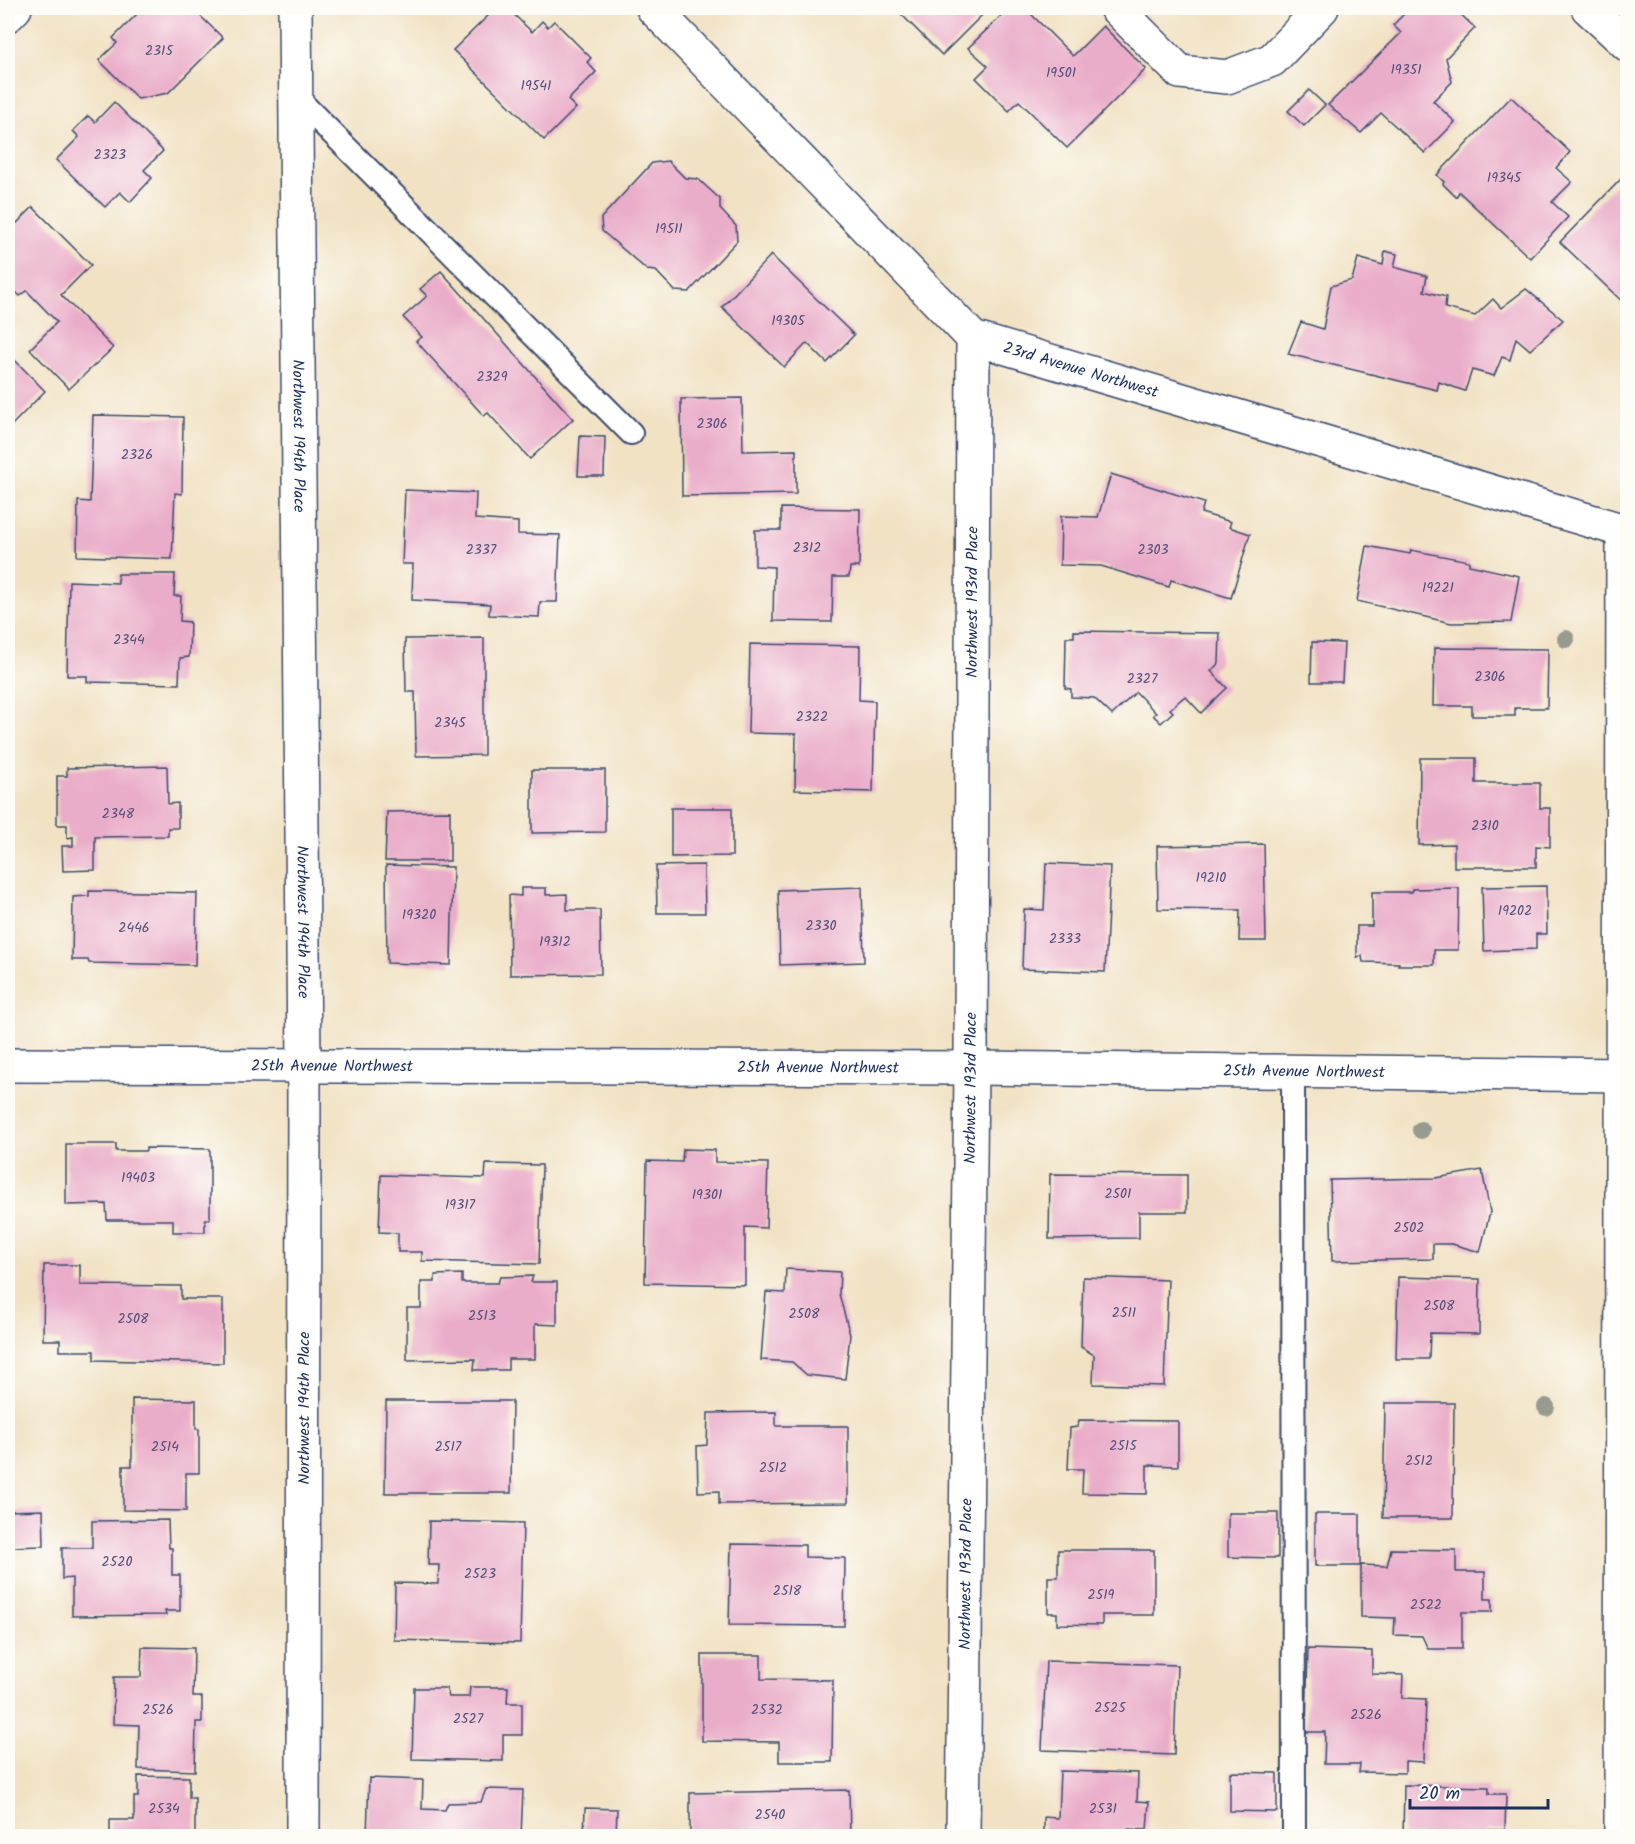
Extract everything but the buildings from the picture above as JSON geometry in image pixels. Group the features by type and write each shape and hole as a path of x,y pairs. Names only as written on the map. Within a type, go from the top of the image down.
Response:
{"street":[{"path":"8,15 15,8"},
{"name":"Northwest 194th Place","path":"295,8 304,1066 303,1836"},
{"name":"23rd Avenue Northwest","path":"653,8 973,338 1625,531"},
{"path":"1116,8 1180,72 1227,77 1272,60 1322,8"},
{"path":"1588,8 1628,45"},
{"name":"Northwest 193rd Place","path":"963,1836 971,1068 973,338"},
{"path":"1621,1836 1625,531"},
{"name":"25th Avenue Northwest","path":"8,1065 971,1068 1624,1075"}],"lane":[{"path":"295,96 631,433"},
{"path":"1293,1072 1294,1836"}]}
